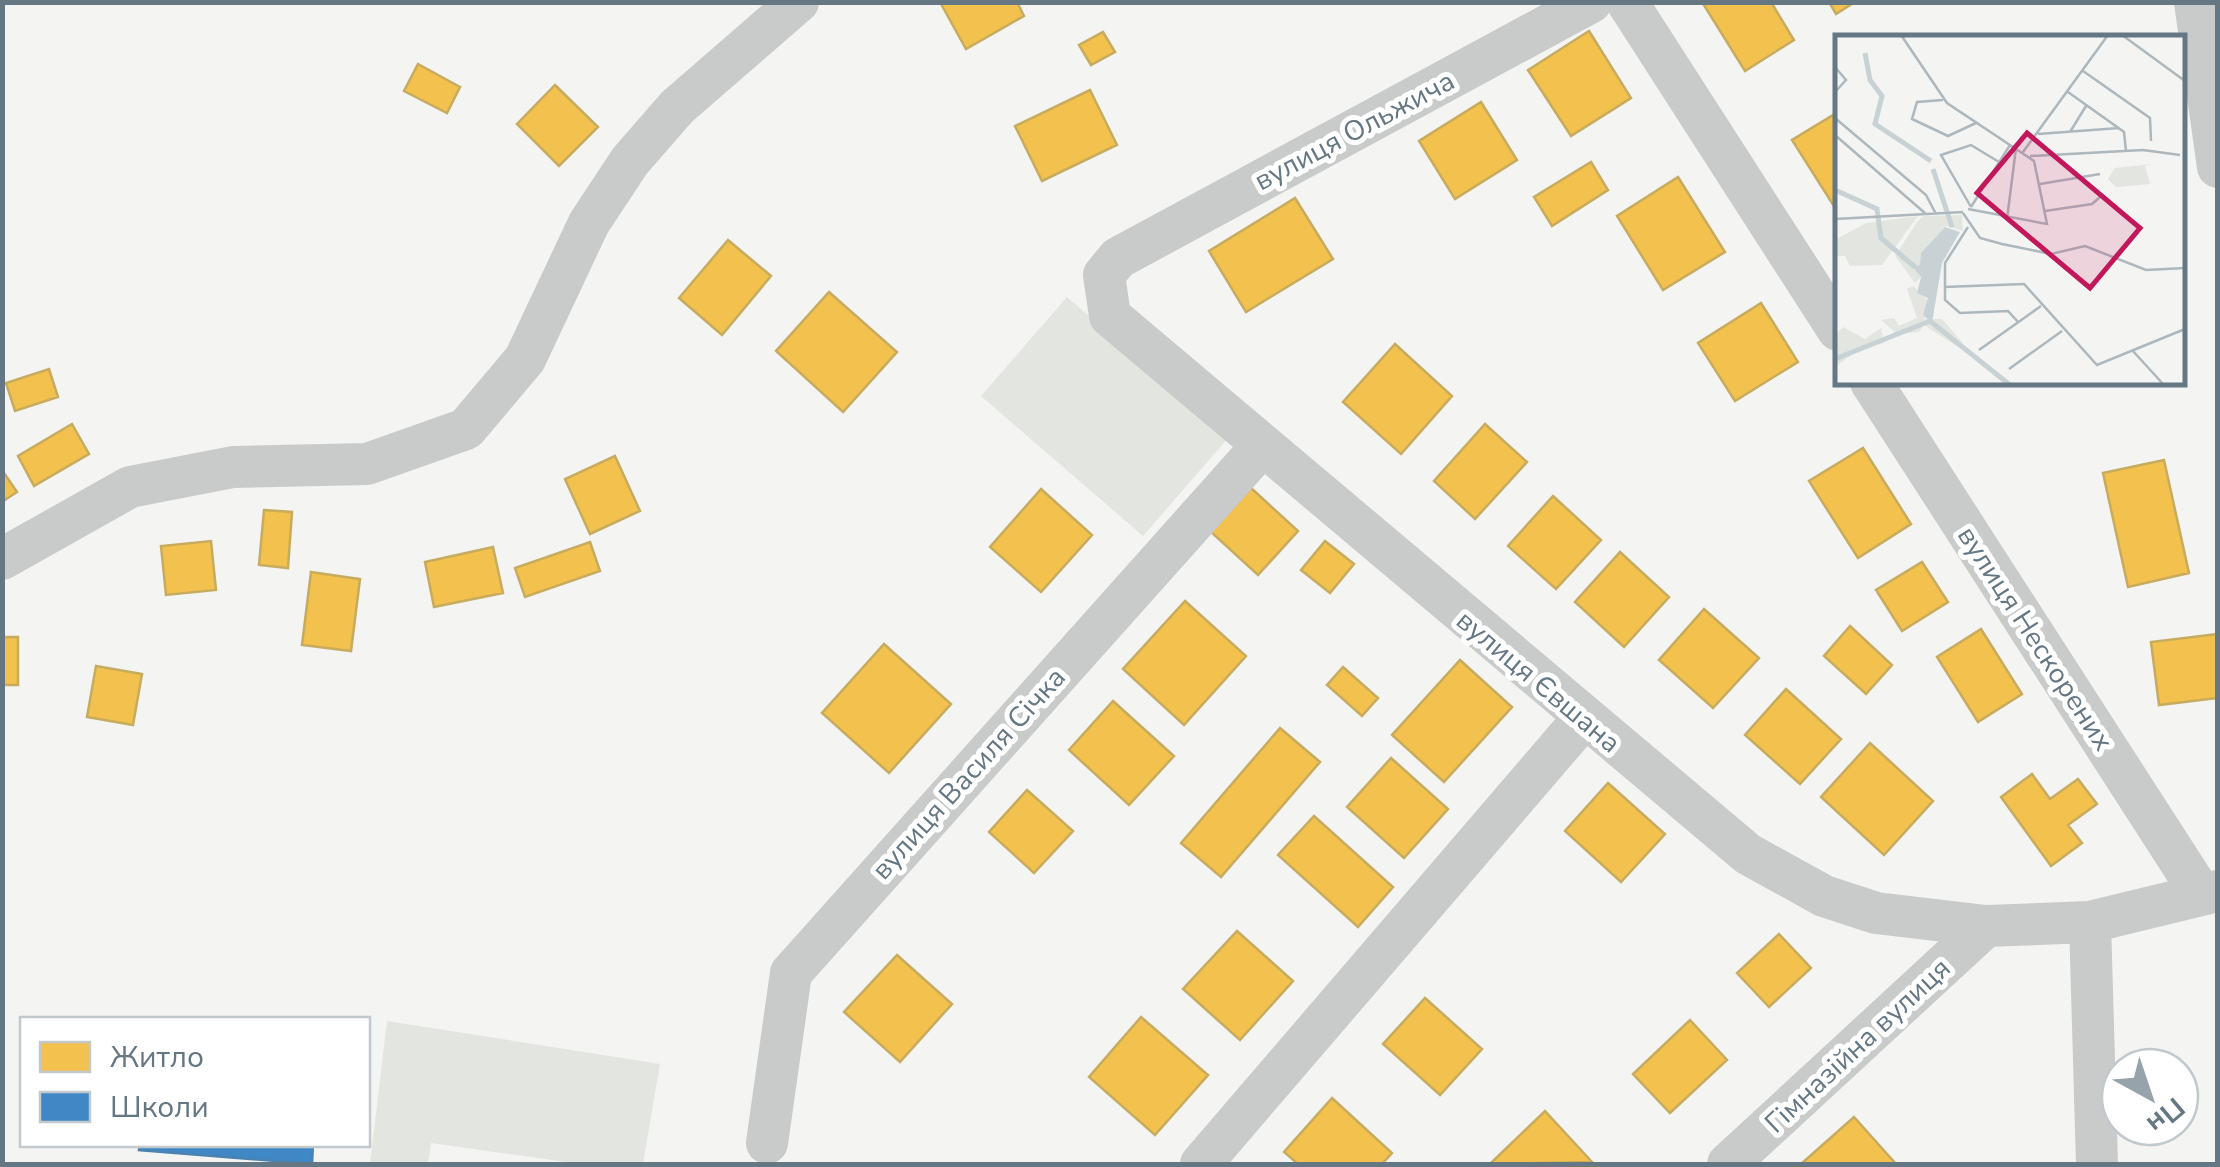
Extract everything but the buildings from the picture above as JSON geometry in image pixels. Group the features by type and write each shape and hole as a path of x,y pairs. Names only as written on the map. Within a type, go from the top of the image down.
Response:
{"street":[{"path":"2,559 130,487 233,467 367,464 466,430 525,359 589,223 630,161 677,107 798,2"},
{"name":"вулиця Ольжича","path":"1118,258 1590,2"},
{"path":"1627,2 1835,325"},
{"path":"2194,2 2218,167"},
{"name":"вулиця Євшана","path":"1118,258 1104,275 1110,316 1583,719 1748,854 1824,896 1876,913 1986,926 2090,922 2209,892"},
{"name":"вулиця Нескорених","path":"1874,385 2209,892"},
{"name":"вулиця Василя Січка","path":"767,1143 791,973 1262,447"},
{"path":"1201,1164 1583,719"},
{"path":"2090,922 2097,1164"},
{"name":"Гімназійна вулиця","path":"1728,1164 1986,926"}],"shaded area":[{"path":"1067,297 1229,437 1143,536 981,396"},
{"path":"387,1021 660,1064 643,1164 580,1164 431,1143 428,1164 370,1164"}]}
